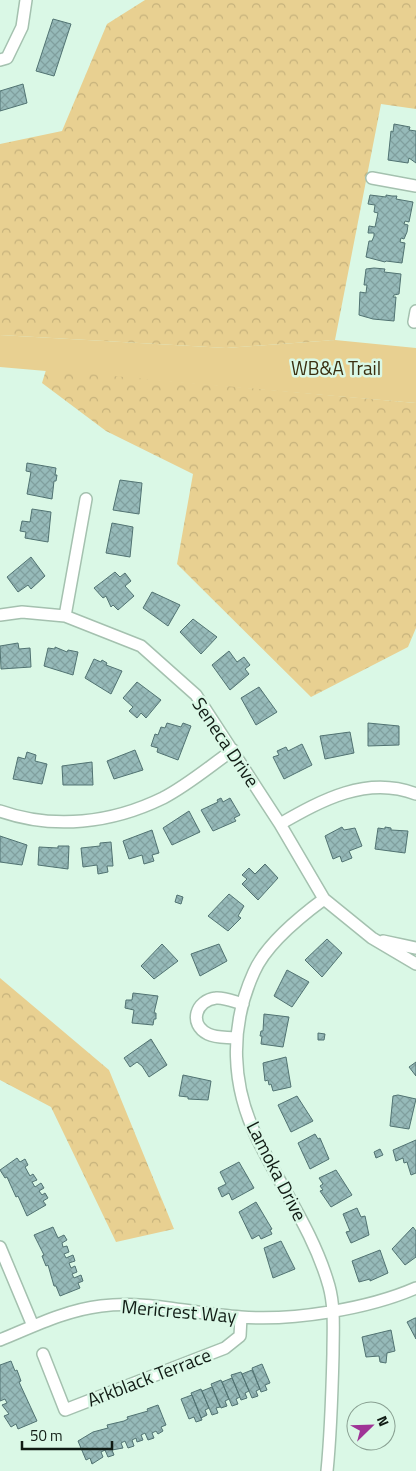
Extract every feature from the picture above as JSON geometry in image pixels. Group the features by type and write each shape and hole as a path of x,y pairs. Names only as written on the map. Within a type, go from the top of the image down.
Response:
{"street":[{"path":"0,60 7,58 22,27 26,0"},
{"path":"372,178 416,186"},
{"path":"65,616 86,499"},
{"name":"Seneca Drive","path":"0,615 22,612 65,616 142,646 196,695 280,824 324,899 372,938 416,964"},
{"path":"0,811 16,817 60,823 97,820 132,811 164,797 232,750"},
{"path":"280,824 321,801 361,788 389,788 416,794"},
{"name":"Lamoka Drive","path":"324,899 276,941 254,970 235,1038 239,1087 257,1139 292,1198 318,1252 329,1287 334,1311 332,1392 327,1471"},
{"name":"Seneca Drive","path":"372,938 416,948"},
{"path":"235,1038 208,1034 197,1022 196,1014 200,1004 208,1000 218,998 243,1004"},
{"path":"0,1247 32,1326"},
{"name":"Mericrest Way","path":"0,1340 32,1326 70,1313 100,1306 134,1304 241,1317 334,1311 396,1297 416,1288"},
{"name":"Arkblack Terrace","path":"43,1354 65,1410 225,1348 240,1336 241,1317"}],"green space":[{"path":"145,0 416,0 416,109 381,104 335,340 226,348 0,335 0,144 62,131 107,24"},
{"name":"WB&A Trail","path":"0,335 226,348 335,340 416,348 416,403 0,367"},
{"path":"46,370 416,403 416,628 408,647 311,697 177,564 193,474 106,431 42,383"},
{"path":"0,978 109,1070 174,1229 116,1242 51,1107 0,1080"}],"building":[{"path":"53,19 71,24 54,76 36,71"},
{"path":"23,84 27,103 0,111 0,91"},
{"path":"394,124 410,127 409,130 416,131 416,163 409,158 408,163 388,160 391,131 393,132"},
{"path":"370,195 397,196 396,199 413,202 409,222 405,221 404,224 408,225 407,232 404,239 401,238 400,242 405,243 402,263 385,262 366,257 369,241 372,241 374,236 374,233 368,233 369,226 375,227 378,213 374,212 375,205 368,204"},
{"path":"366,269 385,269 384,272 401,274 399,294 393,297 396,297 394,321 373,319 359,315 360,292 366,293 367,285 364,285"},
{"path":"27,463 56,468 55,475 57,475 56,481 54,481 52,499 27,494 31,472 26,471"},
{"path":"120,480 142,483 139,514 113,510"},
{"path":"32,509 51,512 48,542 25,538 26,532 20,531 22,521 30,522"},
{"path":"112,523 133,527 130,557 106,553"},
{"path":"31,557 45,576 31,589 28,585 18,592 7,577"},
{"path":"115,572 120,577 125,573 131,581 125,586 134,596 118,610 113,605 111,607 106,596 103,598 94,588"},
{"path":"152,592 180,605 168,626 143,608"},
{"path":"193,619 217,637 201,654 180,632"},
{"path":"18,643 19,649 30,648 31,667 1,669 0,646"},
{"path":"55,647 67,652 68,650 78,652 73,675 44,666 48,648 55,649"},
{"path":"229,651 237,662 244,657 250,665 245,669 249,674 230,690 212,665"},
{"path":"94,659 101,662 102,660 107,663 106,665 122,671 111,694 85,678"},
{"path":"137,682 161,700 146,718 141,713 137,718 129,711 133,707 123,698"},
{"path":"259,687 277,712 256,725 241,698"},
{"path":"167,723 181,727 183,723 191,726 178,760 157,752 158,748 151,746 155,734 158,735 161,727 165,728"},
{"path":"368,723 399,726 399,745 368,746"},
{"path":"350,732 354,753 325,759 320,736"},
{"path":"302,744 312,765 284,779 273,757 279,755 277,751 286,747 288,751"},
{"path":"135,750 143,770 114,779 107,761"},
{"path":"27,752 36,755 35,761 47,764 42,784 13,779 18,757 25,759"},
{"path":"92,762 93,785 63,785 62,766"},
{"path":"221,798 223,802 230,798 240,815 234,818 236,821 213,831 201,810 218,802 217,800"},
{"path":"189,811 200,832 172,845 163,828"},
{"path":"342,827 344,830 355,828 362,846 349,851 352,858 342,862 340,856 333,859 325,836"},
{"path":"385,827 391,828 391,830 408,831 405,853 375,849 378,828 385,829"},
{"path":"152,830 159,853 152,855 154,861 144,864 142,855 129,859 123,841"},
{"path":"0,836 27,845 22,865 0,862"},
{"path":"111,842 113,866 107,866 108,872 98,874 97,865 83,867 81,848 100,846 100,843"},
{"path":"58,846 69,846 68,869 38,865 39,847 58,848"},
{"path":"265,864 278,878 258,900 242,884 247,879 242,875 249,868 255,874"},
{"path":"229,894 244,906 238,916 241,918 228,931 208,916"},
{"path":"177,895 183,897 181,904 175,902"},
{"path":"327,939 342,953 322,977 305,960"},
{"path":"162,944 178,961 154,979 141,966"},
{"path":"219,944 227,961 200,976 191,954"},
{"path":"287,970 309,982 292,1007 274,996"},
{"path":"133,993 158,996 154,1013 156,1013 156,1019 154,1019 153,1025 132,1023 134,1010 125,1008 126,1000 132,1000"},
{"path":"264,1014 289,1017 283,1047 261,1044 262,1036 260,1036 261,1031 263,1031"},
{"path":"318,1033 325,1034 324,1040 318,1040"},
{"path":"151,1039 167,1065 149,1077 137,1062 130,1067 124,1058"},
{"path":"286,1057 291,1087 273,1091 268,1080 265,1081 263,1063"},
{"path":"416,1062 416,1076 409,1067"},
{"path":"183,1075 211,1081 208,1100 188,1099 188,1097 179,1096"},
{"path":"398,1095 416,1099 409,1129 390,1126 393,1096"},
{"path":"297,1096 313,1121 291,1132 278,1105"},
{"path":"315,1134 318,1139 320,1138 329,1159 310,1169 298,1143"},
{"path":"416,1140 416,1173 411,1175 407,1162 404,1163 403,1158 396,1161 393,1150"},
{"path":"380,1149 383,1155 376,1158 374,1152"},
{"path":"17,1158 20,1162 25,1159 28,1165 25,1167 30,1176 33,1174 37,1180 32,1182 35,1187 41,1183 44,1188 39,1191 42,1195 45,1193 48,1198 43,1201 46,1205 27,1216 7,1177 5,1178 0,1170"},
{"path":"239,1162 254,1188 232,1200 229,1193 222,1197 218,1188 226,1184 220,1172"},
{"path":"336,1170 352,1195 331,1207 320,1191 323,1190 320,1186 323,1184 319,1178"},
{"path":"256,1202 272,1229 270,1230 272,1234 261,1239 259,1235 252,1239 239,1212"},
{"path":"357,1208 361,1217 365,1216 369,1235 351,1243 346,1232 350,1231 343,1214"},
{"path":"53,1227 58,1238 64,1235 67,1240 62,1243 63,1247 67,1246 69,1252 64,1254 66,1258 73,1255 75,1261 69,1263 71,1268 75,1266 77,1272 72,1274 74,1278 81,1275 83,1281 78,1283 80,1288 60,1296 56,1286 54,1286 48,1265 46,1266 42,1256 44,1255 34,1235"},
{"path":"413,1227 416,1231 416,1257 405,1265 392,1249"},
{"path":"281,1241 295,1269 273,1278 264,1248"},
{"path":"380,1250 388,1273 370,1281 370,1279 359,1282 352,1261"},
{"path":"416,1318 416,1339 407,1322"},
{"path":"391,1330 395,1351 387,1353 386,1363 380,1362 379,1356 366,1357 362,1337"},
{"path":"11,1361 15,1371 17,1370 21,1381 19,1382 37,1421 18,1429 16,1424 11,1427 4,1416 9,1414 2,1405 7,1403 5,1399 0,1401 0,1365"},
{"path":"262,1364 270,1383 265,1385 267,1390 261,1392 252,1368"},
{"path":"252,1370 260,1389 256,1391 258,1396 252,1398 242,1374"},
{"path":"241,1372 249,1391 245,1393 247,1398 241,1400 231,1375"},
{"path":"232,1378 240,1397 236,1399 238,1404 232,1406 222,1382"},
{"path":"221,1380 229,1399 225,1401 227,1406 221,1408 211,1384"},
{"path":"212,1387 220,1407 216,1408 218,1413 212,1415 202,1391"},
{"path":"201,1389 209,1408 205,1410 207,1415 201,1418 191,1393"},
{"path":"192,1395 202,1420 196,1422 194,1417 189,1419 181,1399"},
{"path":"158,1405 166,1425 161,1427 163,1431 158,1434 156,1431 152,1433 154,1438 148,1440 145,1433 141,1435 143,1440 137,1442 136,1438 132,1440 134,1446 128,1448 125,1441 121,1443 123,1448 112,1450 114,1455 108,1457 105,1450 101,1452 103,1457 92,1464 90,1458 86,1460 78,1441 93,1432 108,1428 107,1425 124,1421 128,1419 127,1417 148,1411 147,1409"}]}
